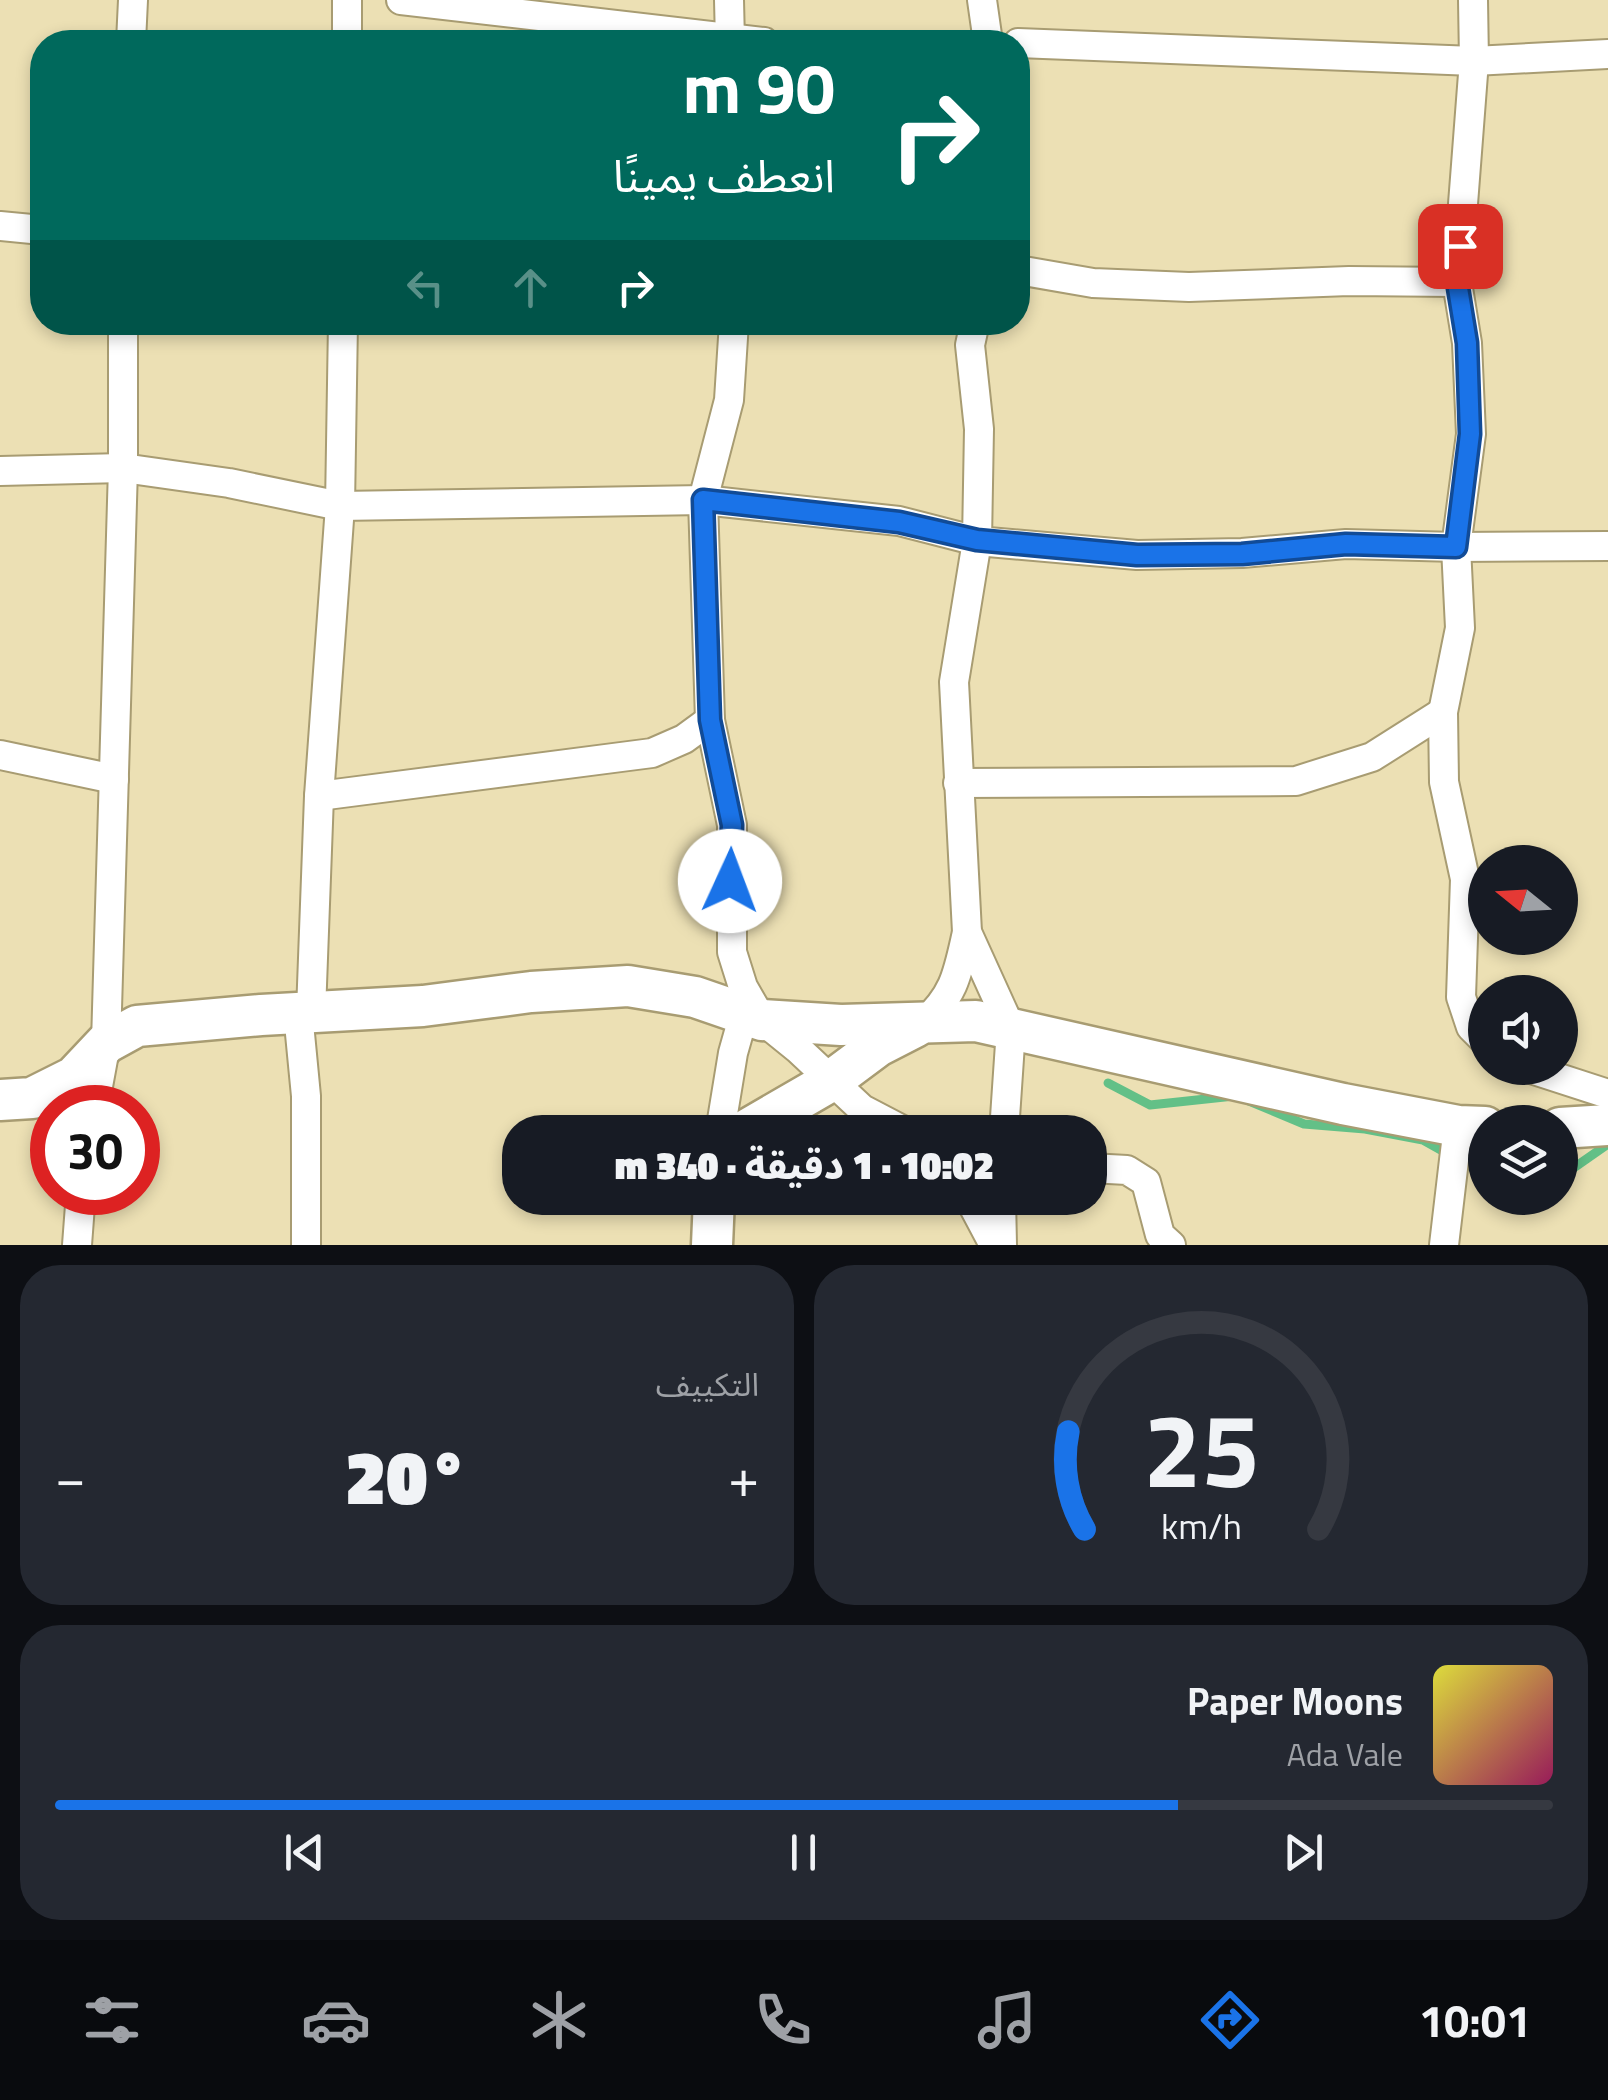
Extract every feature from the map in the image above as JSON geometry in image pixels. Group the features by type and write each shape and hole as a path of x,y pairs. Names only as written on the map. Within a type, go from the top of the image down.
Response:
{"street":[{"path":"132,30 133,0"},
{"path":"346,30 347,0"},
{"path":"401,0 654,30"},
{"path":"730,0 730,30"},
{"path":"982,0 986,30"},
{"path":"1468,1018 1461,997 1464,878 1444,782 1443,712 1460,628 1456,547 1470,434 1467,343 1457,282 1474,61 1473,0"},
{"path":"1030,43 1474,61 1608,54"},
{"path":"0,226 30,229"},
{"path":"1030,272 1094,283 1189,287 1349,280 1457,282"},
{"path":"98,1085 106,1043 123,468 123,335"},
{"path":"306,1245 304,1012 340,506 342,335"},
{"path":"733,335 729,400 703,500 710,720 732,825 732,952 753,1017 873,1115"},
{"path":"772,1115 831,1081 878,1046 924,1023 945,1003 957,977 967,932 954,682 977,540 980,428 972,335"},
{"path":"0,471 123,468 228,483 340,506 703,500 899,522 977,540 1137,555 1242,554 1346,544 1608,546"},
{"path":"958,783 1296,781 1372,756 1443,712"},
{"path":"319,796 652,753 684,739 710,720"},
{"path":"0,755 114,779"},
{"path":"967,932 1011,1029 1005,1115"},
{"path":"0,1100 32,1098 74,1078 106,1043 136,1026 423,1006 531,992 628,986 694,998 753,1017 840,1025 976,1022 1344,1104 1468,1126"},
{"path":"723,1115 733,1053 753,1017"},
{"path":"1551,1085 1594,1116"},
{"path":"1444,1245 1468,1144"},
{"path":"1107,1169 1127,1170 1146,1182 1160,1235 1172,1245"},
{"path":"77,1245 79,1215"},
{"path":"712,1245 713,1215"},
{"path":"978,1215 994,1245"},
{"path":"1001,1215 1002,1245"}],"waterway":[{"path":"1108,1083 1150,1105 1234,1096"},
{"path":"1249,1101 1304,1124 1365,1129 1423,1140 1468,1165"},
{"path":"1578,1165 1608,1144"}],"route":[{"path":"730,881 732,825 710,720 703,500 899,522 977,540 1137,555 1242,554 1346,544 1456,547 1470,434 1467,343 1457,282 1460,246"}]}
